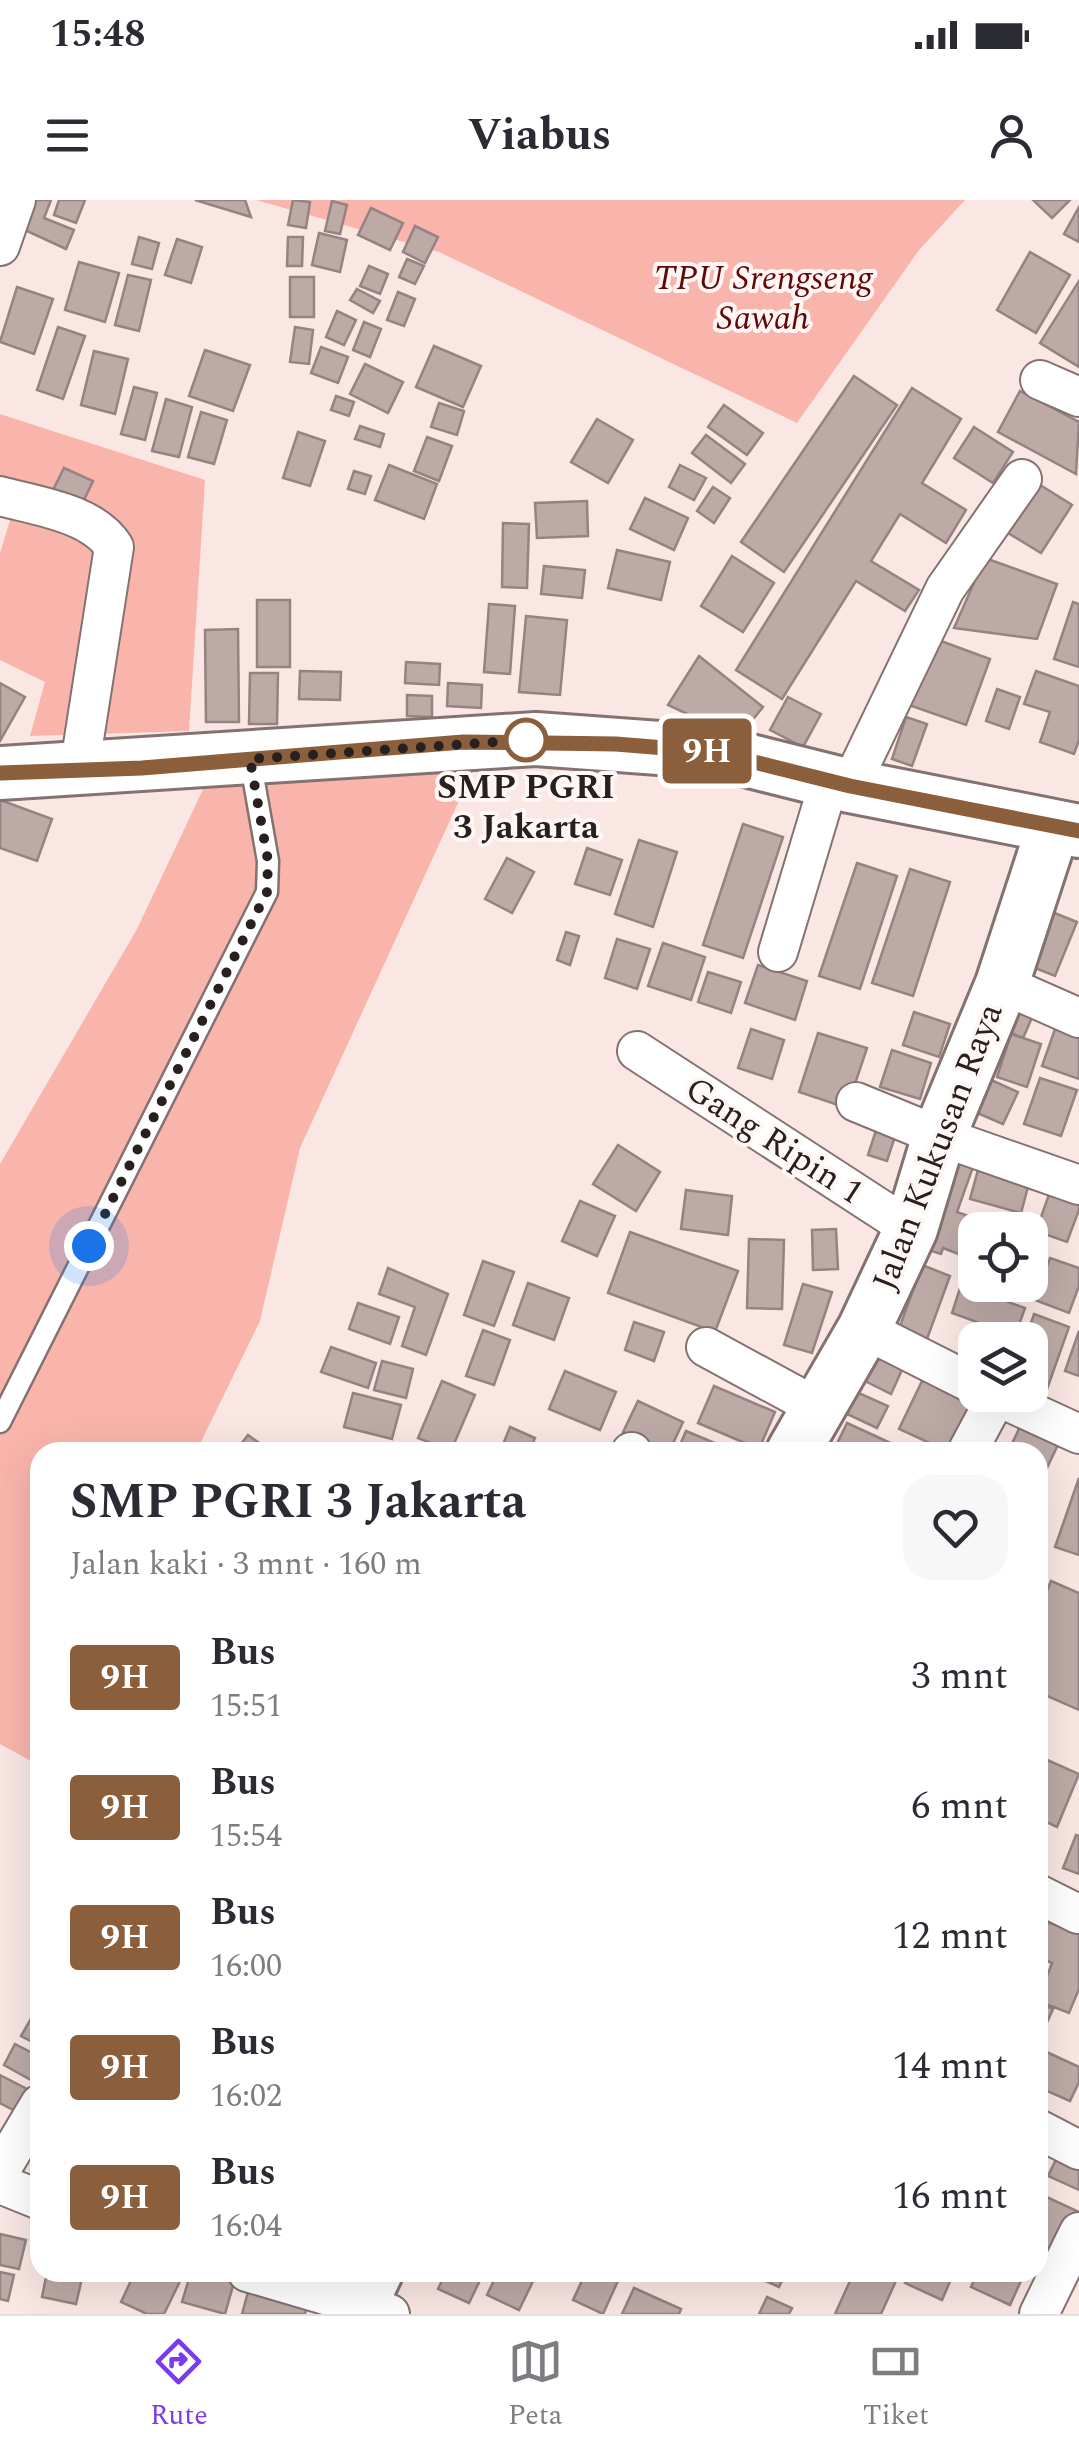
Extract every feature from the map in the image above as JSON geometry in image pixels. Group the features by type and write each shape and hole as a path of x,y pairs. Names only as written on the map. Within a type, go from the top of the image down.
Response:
{"street":[{"path":"0,246 16,200"},
{"path":"1040,380 1079,397"},
{"path":"778,952 840,782 945,589 1022,479"},
{"path":"0,496 80,521 105,533 114,548 78,772"},
{"path":"0,774 536,740 714,752 1066,830"},
{"name":"Jalan Kukusan Raya","path":"798,1442 864,1329 911,1228 939,1136 1066,830"},
{"path":"1002,984 1079,1018"},
{"name":"Gang Ripin 1","path":"637,1052 911,1228"},
{"path":"856,1102 1079,1185"},
{"path":"864,1329 958,1376"},
{"path":"706,1348 820,1408"},
{"path":"971,1442 982,1412"},
{"path":"1032,1412 1079,1434"},
{"path":"1048,1899 1078,1914"},
{"path":"0,2171 30,2121"},
{"path":"1048,2135 1079,2150"},
{"path":"0,2184 30,2196"},
{"path":"1039,2314 1079,2232"},
{"path":"290,2282 372,2301"}],"lane":[{"path":"0,1422 267,892 268,861 250,759"}],"green space":[{"name":"TPU Srengseng Sawah","path":"256,200 965,200 919,250 797,423 439,252"},
{"path":"0,414 205,480 189,731 30,736 45,682 0,660 0,553 20,487 0,481"},
{"path":"474,768 300,1148 260,1321 201,1442 30,1442 30,1760 0,1744 0,1164 137,929 207,781"}],"building":[{"path":"22,200 51,200 44,218 74,230 66,249 12,224"},
{"path":"59,200 85,200 76,223 54,215"},
{"path":"195,200 245,200 251,217"},
{"path":"293,200 310,202 306,228 288,225"},
{"path":"1033,200 1070,200 1052,218"},
{"path":"332,201 347,205 340,234 325,231"},
{"path":"1079,207 1079,242 1064,234"},
{"path":"371,208 403,223 390,250 358,235"},
{"path":"415,226 438,237 425,263 403,252"},
{"path":"319,233 347,240 340,272 312,265"},
{"path":"139,237 159,243 152,269 132,264"},
{"path":"288,237 303,237 302,266 287,266"},
{"path":"177,239 202,247 191,283 165,275"},
{"path":"1030,252 1070,275 1036,333 997,310"},
{"path":"407,259 424,266 415,284 399,277"},
{"path":"79,262 119,273 105,322 65,310"},
{"path":"369,266 388,274 380,294 360,286"},
{"path":"128,275 151,280 139,331 115,325"},
{"path":"290,277 314,277 314,317 290,317"},
{"path":"1079,281 1079,367 1040,343"},
{"path":"17,287 53,299 34,354 0,342"},
{"path":"357,289 380,301 373,313 350,300"},
{"path":"398,292 415,299 404,326 387,320"},
{"path":"337,311 356,320 344,345 326,337"},
{"path":"364,322 381,329 370,357 353,350"},
{"path":"58,327 85,336 63,399 37,390"},
{"path":"295,327 313,330 309,364 290,362"},
{"path":"434,346 481,366 463,407 416,387"},
{"path":"321,347 348,357 338,383 311,373"},
{"path":"205,350 250,365 233,411 189,396"},
{"path":"94,351 128,359 115,414 81,405"},
{"path":"365,364 403,382 388,413 350,394"},
{"path":"854,376 897,405 784,572 741,542"},
{"path":"134,387 157,393 145,440 121,434"},
{"path":"912,388 961,419 922,483 966,510 946,543 900,514 871,561 919,590 905,611 856,581 782,699 736,670"},
{"path":"1020,391 1079,422 1076,474 998,432"},
{"path":"336,396 354,402 349,416 331,410"},
{"path":"166,399 192,407 179,457 152,451"},
{"path":"439,403 464,411 457,435 431,427"},
{"path":"724,405 763,433 747,455 708,427"},
{"path":"201,412 227,420 214,464 188,457"},
{"path":"597,419 633,440 608,483 571,462"},
{"path":"360,426 384,434 380,447 355,439"},
{"path":"974,427 1013,452 993,483 954,458"},
{"path":"298,432 325,441 310,486 283,478"},
{"path":"706,435 745,464 731,483 692,453"},
{"path":"427,437 452,446 439,481 414,471"},
{"path":"389,465 437,484 424,519 375,500"},
{"path":"680,465 706,478 694,500 669,487"},
{"path":"64,468 93,481 81,506 52,492"},
{"path":"354,471 371,476 365,494 348,489"},
{"path":"1029,478 1072,505 1041,553 998,527"},
{"path":"713,487 730,498 714,523 697,511"},
{"path":"645,498 688,518 674,550 630,529"},
{"path":"587,501 588,536 537,538 535,503"},
{"path":"503,523 529,524 527,588 502,587"},
{"path":"617,550 670,562 661,600 608,588"},
{"path":"732,556 774,583 743,632 701,606"},
{"path":"985,558 1057,584 1037,639 954,628"},
{"path":"544,566 585,570 582,598 541,594"},
{"path":"257,600 290,600 290,667 257,667"},
{"path":"1073,602 1079,604 1079,667 1054,659"},
{"path":"489,604 515,606 510,674 484,672"},
{"path":"526,616 567,620 560,695 519,692"},
{"path":"238,629 239,722 206,722 205,630"},
{"path":"930,637 990,659 966,725 906,704"},
{"path":"699,656 763,707 738,738 668,705"},
{"path":"406,662 440,664 439,685 405,683"},
{"path":"300,671 341,672 340,700 299,699"},
{"path":"1036,671 1079,686 1079,740 1074,754 1040,742 1050,712 1024,704"},
{"path":"250,673 278,673 277,724 249,724"},
{"path":"0,683 25,697 0,741"},
{"path":"448,683 482,685 481,708 447,706"},
{"path":"997,689 1020,697 1009,729 986,721"},
{"path":"407,695 432,696 432,717 407,716"},
{"path":"788,697 821,714 803,747 770,730"},
{"path":"906,717 927,724 912,766 892,759"},
{"path":"0,800 52,819 37,861 0,848"},
{"path":"743,824 783,837 743,958 703,945"},
{"path":"639,840 677,852 653,927 615,914"},
{"path":"587,848 622,860 610,895 575,884"},
{"path":"507,858 534,872 512,913 485,899"},
{"path":"857,863 897,876 860,989 819,976"},
{"path":"910,869 950,882 913,996 872,983"},
{"path":"1052,912 1077,922 1055,976 1030,966"},
{"path":"566,932 579,936 570,965 557,960"},
{"path":"617,939 650,949 637,989 605,978"},
{"path":"663,943 705,957 691,1000 648,986"},
{"path":"758,965 807,981 795,1020 745,1003"},
{"path":"708,972 741,982 731,1013 698,1002"},
{"path":"1009,992 1038,1004 1023,1038 995,1026"},
{"path":"914,1012 950,1024 939,1057 903,1045"},
{"path":"1059,1018 1079,1026 1079,1079 1042,1066"},
{"path":"751,1029 784,1040 772,1079 738,1068"},
{"path":"818,1033 867,1048 847,1108 799,1092"},
{"path":"1011,1034 1041,1044 1027,1087 997,1077"},
{"path":"892,1050 931,1063 920,1099 880,1087"},
{"path":"1040,1078 1077,1090 1061,1136 1024,1124"},
{"path":"989,1079 1018,1092 1003,1124 975,1112"},
{"path":"881,1115 900,1121 887,1161 868,1155"},
{"path":"618,1145 660,1172 636,1211 593,1184"},
{"path":"981,1159 1032,1172 1021,1212 970,1199"},
{"path":"957,1161 973,1167 957,1212 958,1254 943,1248 941,1254 925,1249"},
{"path":"1052,1186 1079,1195 1079,1210 1067,1242 1048,1235 1048,1212 1043,1212"},
{"path":"686,1190 732,1196 728,1235 681,1229"},
{"path":"580,1201 615,1216 597,1256 562,1241"},
{"path":"836,1229 838,1269 813,1270 812,1230"},
{"path":"630,1232 738,1271 715,1332 608,1293"},
{"path":"749,1239 784,1240 782,1309 747,1308"},
{"path":"1050,1258 1079,1268 1079,1286 1069,1313 1040,1302 1048,1302"},
{"path":"483,1261 514,1272 494,1326 464,1315"},
{"path":"922,1265 950,1276 927,1339 899,1329"},
{"path":"388,1268 448,1294 426,1355 402,1346 415,1307 379,1294"},
{"path":"528,1283 569,1298 554,1340 513,1325"},
{"path":"803,1284 832,1292 812,1353 784,1345"},
{"path":"958,1294 958,1302 1008,1302 1025,1308 1020,1322 977,1322 952,1313"},
{"path":"358,1303 399,1317 390,1344 349,1329"},
{"path":"1034,1314 1069,1327 1048,1386 1048,1322 1031,1322"},
{"path":"634,1322 664,1332 654,1361 625,1350"},
{"path":"483,1330 510,1340 494,1385 466,1376"},
{"path":"1079,1331 1079,1376 1065,1371"},
{"path":"331,1347 376,1363 368,1388 321,1372"},
{"path":"879,1348 906,1361 891,1394 863,1380"},
{"path":"382,1361 413,1369 406,1398 374,1390"},
{"path":"565,1371 616,1392 600,1430 549,1409"},
{"path":"923,1379 958,1395 958,1412 982,1412 957,1442 927,1442 899,1429"},
{"path":"442,1381 475,1395 455,1442 418,1438"},
{"path":"714,1386 775,1412 762,1442 743,1442 698,1423"},
{"path":"852,1390 888,1406 877,1428 843,1412"},
{"path":"353,1393 401,1405 392,1439 344,1427"},
{"path":"638,1401 683,1422 674,1442 646,1442 623,1432"},
{"path":"1025,1416 1063,1434 1048,1466 1048,1442 1013,1442"},
{"path":"847,1423 888,1442 838,1442"},
{"path":"510,1427 535,1438 533,1442 504,1442"},
{"path":"686,1431 712,1442 681,1442"},
{"path":"1079,1478 1079,1555 1055,1547"},
{"path":"1051,1581 1079,1593 1079,1710 1048,1696"},
{"path":"1048,1760 1079,1774 1057,1827 1048,1823"},
{"path":"1076,1835 1079,1836 1079,1874 1063,1868"},
{"path":"1048,1922 1079,1934 1079,1989 1069,2013 1048,2005 1052,1963 1048,1961"},
{"path":"30,2020 30,2041 21,2036"},
{"path":"15,2044 30,2052 30,2080 4,2065"},
{"path":"1048,2053 1079,2067 1079,2082 1070,2101 1048,2091"},
{"path":"0,2075 30,2090 21,2114 0,2103"},
{"path":"1062,2147 1079,2156 1079,2190 1048,2176"},
{"path":"1048,2198 1077,2211 1058,2252 1048,2247"},
{"path":"0,2234 26,2240 19,2269 0,2265"},
{"path":"0,2272 14,2275 8,2301 0,2299"},
{"path":"45,2282 81,2282 76,2304 42,2297"},
{"path":"130,2282 180,2282 164,2314 147,2314 121,2302"},
{"path":"188,2282 234,2282 225,2314 182,2302"},
{"path":"251,2282 309,2297 305,2314 242,2314"},
{"path":"441,2282 479,2282 469,2303 438,2289"},
{"path":"493,2282 533,2282 519,2310 487,2295"},
{"path":"581,2282 617,2282 603,2314 573,2300"},
{"path":"849,2282 895,2282 881,2314 835,2314"},
{"path":"905,2282 950,2282 942,2300"},
{"path":"973,2282 1020,2282 1010,2305 971,2287"},
{"path":"634,2288 681,2309 679,2314 622,2314"},
{"path":"767,2297 792,2308 789,2314 759,2314"}],"bus line":[{"name":"9H","path":"0,773 142,768 463,742 616,744 714,752 783,766 850,786 1079,831"}],"place":[{"name":"SMP PGRI 3 Jakarta","path":"526,740"}],"route":[{"path":"89,1246 267,892 268,861 250,759 526,740"}]}
